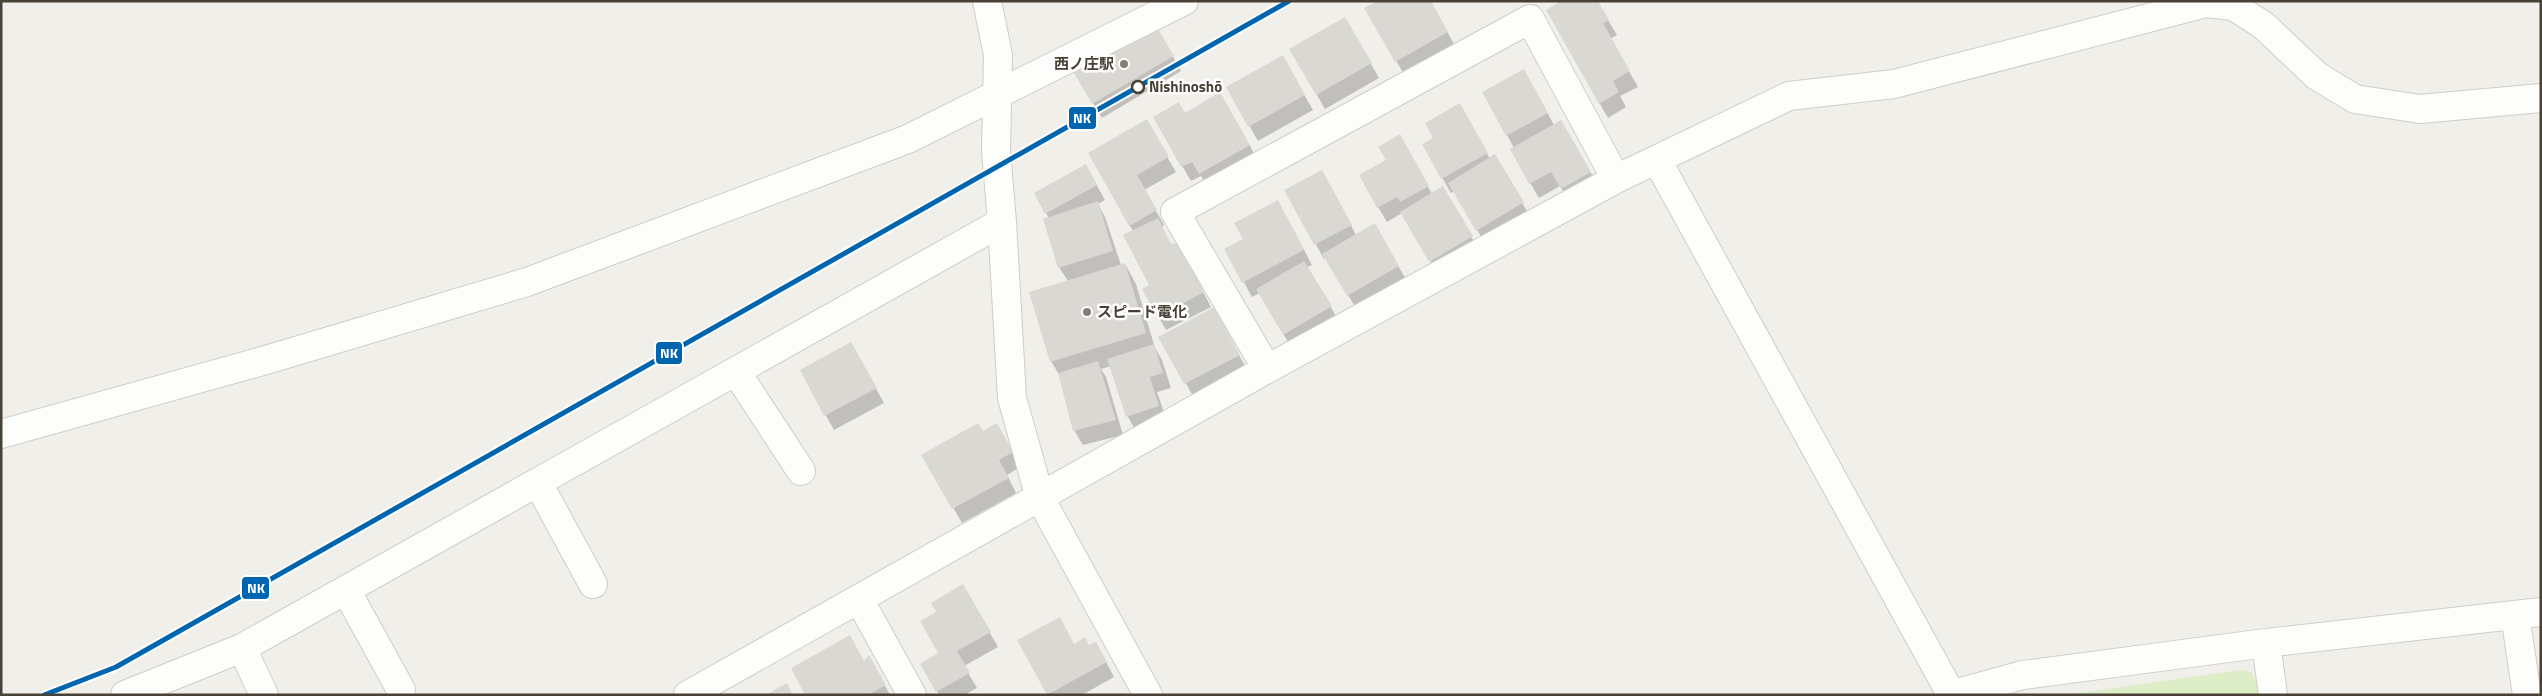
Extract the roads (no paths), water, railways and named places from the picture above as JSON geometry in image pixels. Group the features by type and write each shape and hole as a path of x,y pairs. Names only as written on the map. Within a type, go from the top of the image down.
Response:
{"street":[{"path":"987,1 998,55 996,151 1012,398 1040,498 1148,695"},
{"path":"1,434 266,360 527,282 908,139 996,97 1184,1"},
{"path":"688,695 1267,369 1616,179 1789,96 1894,84 2206,3 2233,6 2263,25 2317,76 2355,99 2420,108 2541,98"},
{"path":"1267,369 1175,212 1530,19 1616,179"},
{"path":"1657,160 1950,694 2023,675 2266,643 2528,614 2527,695"},
{"path":"125,695 242,648 737,373 1002,222"},
{"path":"737,373 801,471"},
{"path":"538,483 593,584"},
{"path":"346,590 401,690"},
{"path":"859,599 912,695"},
{"path":"2266,643 2273,695"},
{"path":"242,648 264,695"}],"place":[{"name":"西ノ庄駅","path":"1124,64"},
{"name":"Nishinoshō","path":"1138,87"},
{"name":"スピード電化","path":"1087,312"}]}
